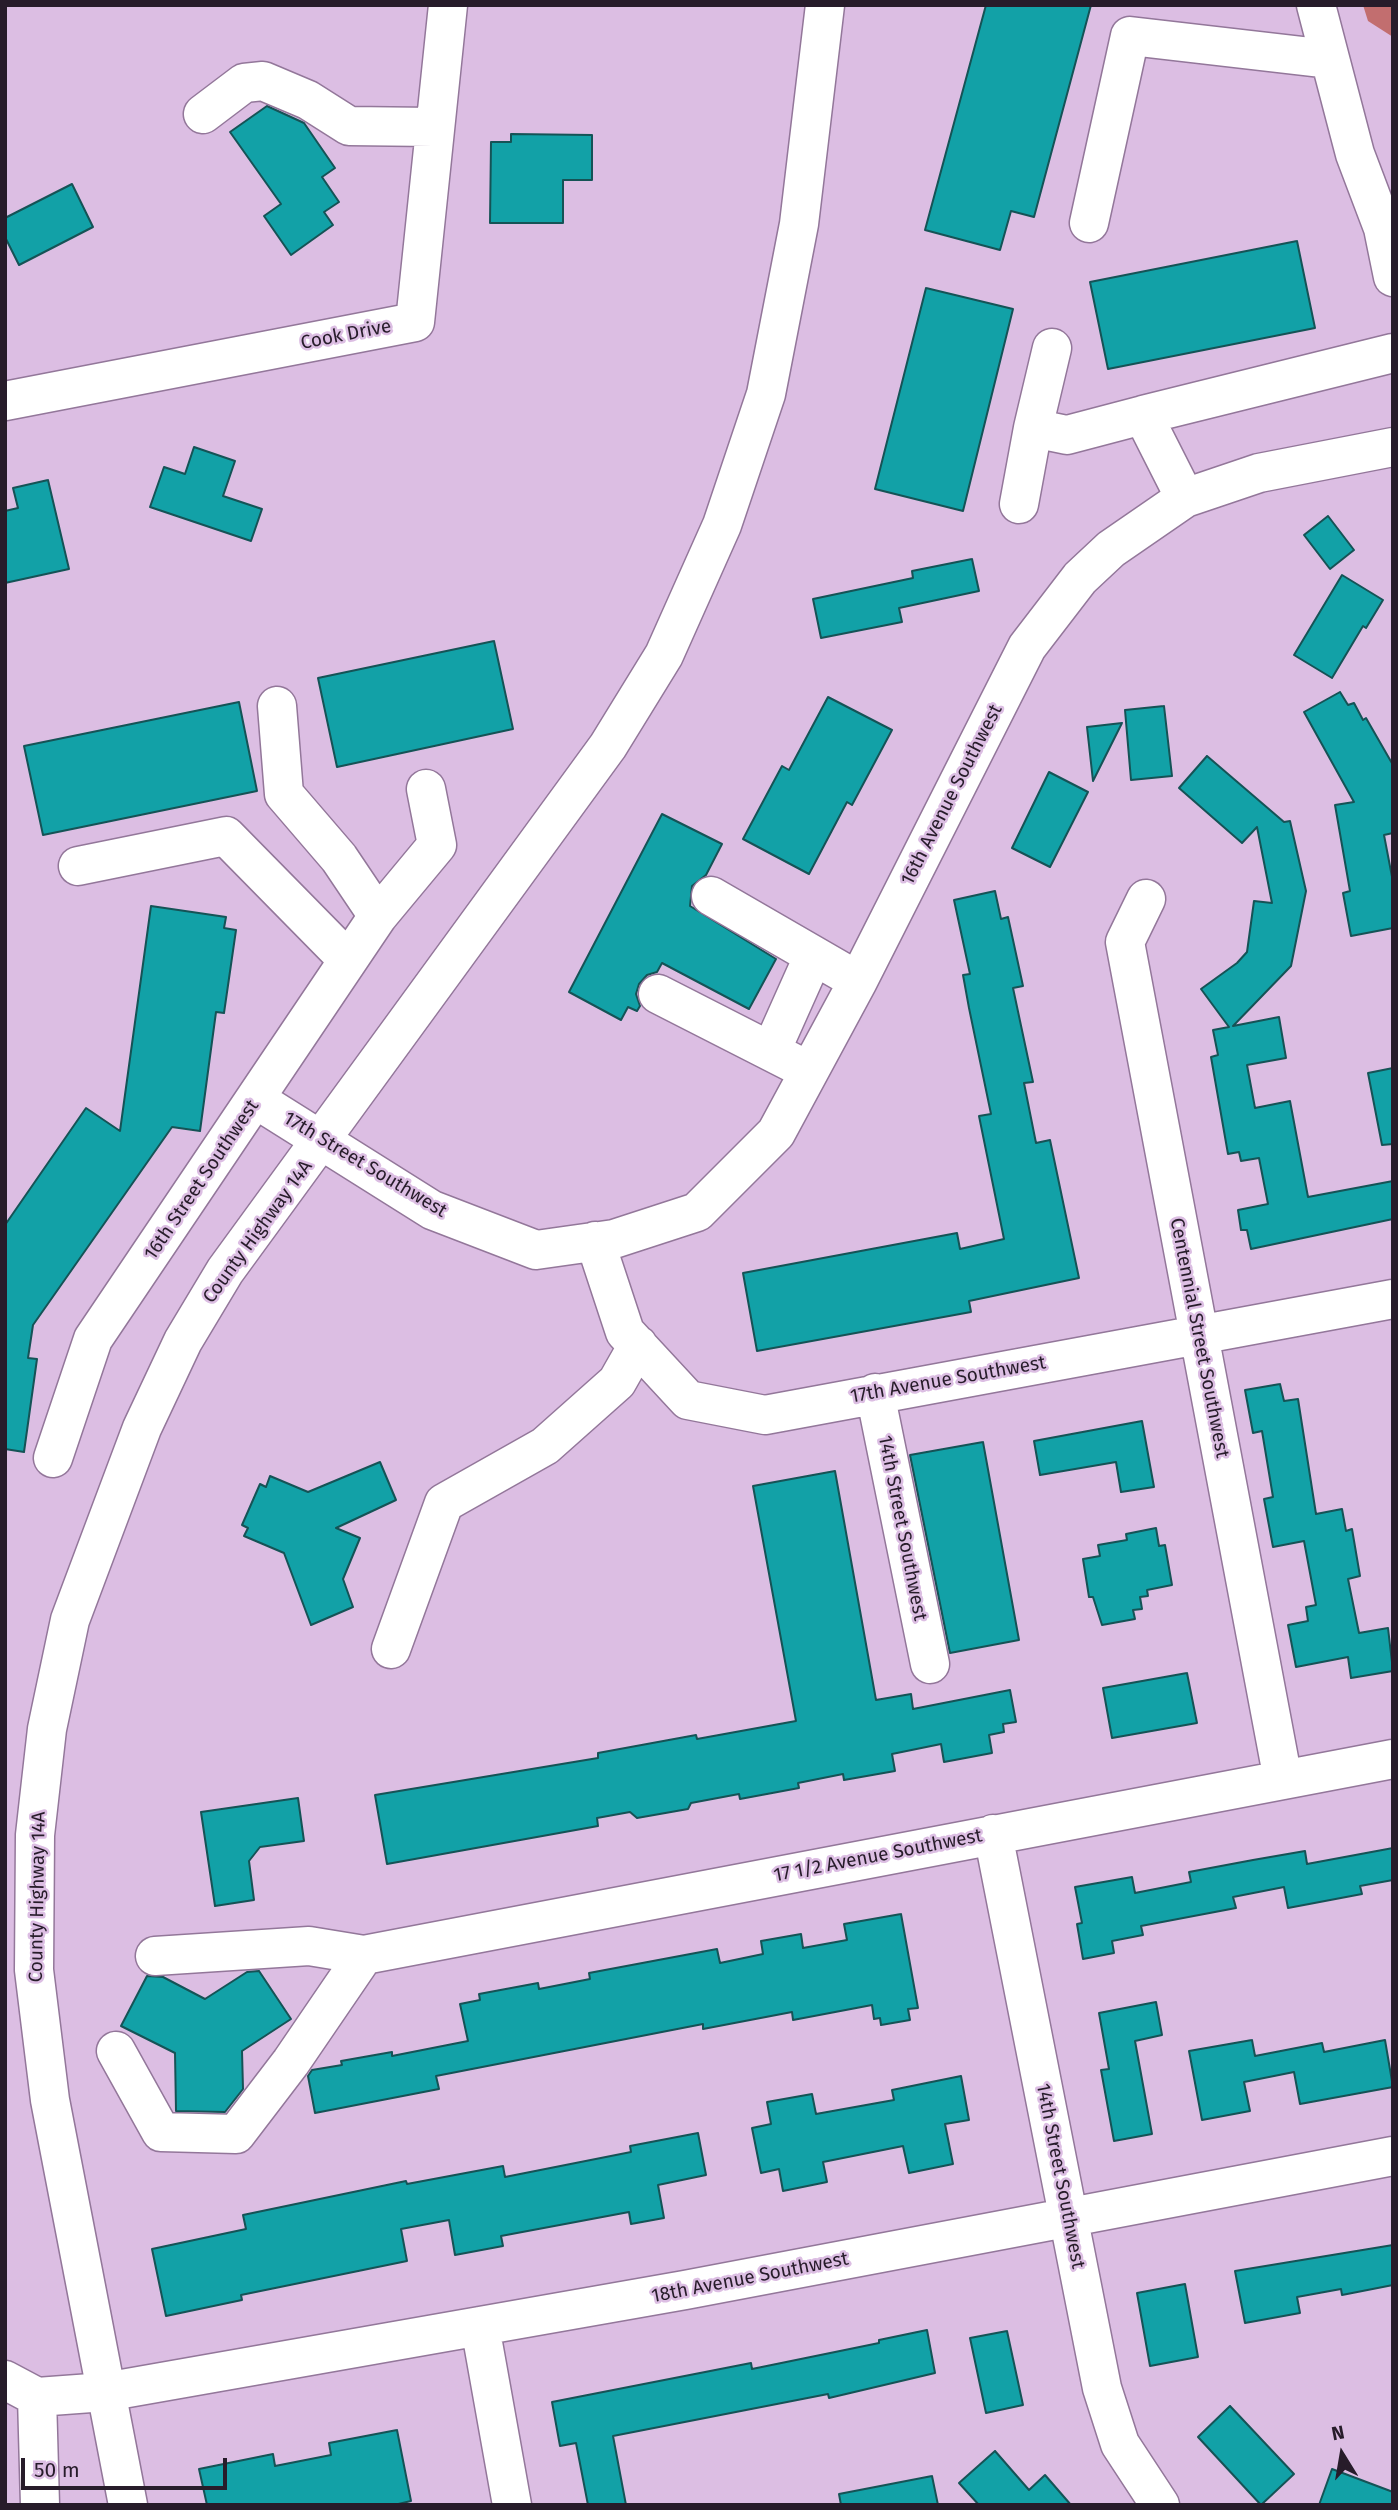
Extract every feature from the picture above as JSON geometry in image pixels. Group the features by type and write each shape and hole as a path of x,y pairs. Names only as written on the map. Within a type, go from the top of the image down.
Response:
{"street":[{"name":"Cook Drive","path":"5,401 415,322 433,127 448,5"},
{"name":"County Highway 14A","path":"128,2505 50,2101 34,1970 35,1835 47,1729 70,1620 106,1518 177,1354 225,1271 608,747 664,655 717,536 766,394 799,224 825,5"},
{"path":"1316,5 1356,153 1383,228 1393,277"},
{"path":"1089,223 1130,36 1329,59"},
{"path":"203,114 244,83 263,82 309,100 349,125 433,127"},
{"path":"1019,504 1052,348"},
{"path":"1033,428 1067,435 1393,353"},
{"path":"1143,415 1185,498"},
{"name":"16th Avenue Southwest","path":"595,1241 614,1239 698,1212 776,1133 858,981 1027,647 1080,578 1111,549 1185,498 1259,472 1393,447"},
{"path":"276,706 284,794 340,858 378,916"},
{"name":"16th Street Southwest","path":"52,1458 93,1339 257,1100 378,916 437,845 426,789"},
{"path":"78,866 226,836 348,960"},
{"path":"711,896 858,981"},
{"name":"Centennial Street Southwest","path":"1146,899 1125,942 1283,1780"},
{"path":"771,1051 813,957"},
{"path":"658,994 810,1071"},
{"name":"17th Street Southwest","path":"257,1100 432,1210 536,1250 595,1241"},
{"name":"17th Avenue Southwest","path":"595,1241 625,1332 688,1400 765,1415 874,1392 1393,1299"},
{"path":"391,1649 444,1503 545,1446 617,1382 638,1345"},
{"name":"14th Street Southwest","path":"874,1392 930,1664"},
{"name":"17 1/2 Avenue Southwest","path":"364,1955 1393,1759"},
{"name":"14th Street Southwest","path":"993,1835 1067,2218 1106,2399 1120,2444 1160,2505"},
{"path":"116,2051 161,2132 236,2134 291,2062 364,1955 309,1946 155,1956"},
{"name":"18th Avenue Southwest","path":"21,2389 105,2392 480,2326 1393,2156"},
{"path":"480,2326 512,2505"},
{"path":"21,2389 40,2505"}],"shaded area":[{"path":"1363,5 1393,5 1393,37 1368,21"}],"building":[{"path":"986,5 1091,5 1034,217 1011,211 1000,250 925,230"},
{"path":"267,106 304,123 335,168 322,177 339,202 324,212 333,225 291,255 264,216 281,204 230,132"},
{"path":"511,134 592,135 592,180 563,180 563,223 490,223 491,142 511,142"},
{"path":"72,184 93,227 19,265 5,237 5,218"},
{"path":"1297,241 1315,328 1108,369 1090,282"},
{"path":"926,288 1013,309 963,511 875,489"},
{"path":"194,447 235,461 223,496 262,509 251,541 150,507 164,467 185,474"},
{"path":"48,480 69,569 5,583 5,511 18,508 13,488"},
{"path":"1328,516 1354,550 1330,569 1304,535"},
{"path":"972,559 979,591 899,608 902,622 821,638 813,599 913,578 912,571"},
{"path":"1342,575 1383,600 1366,628 1363,626 1332,678 1294,655"},
{"path":"494,641 513,729 337,767 318,678"},
{"path":"1340,692 1348,705 1354,703 1363,720 1366,718 1393,765 1393,833 1384,835 1393,882 1393,928 1351,936 1343,893 1350,891 1335,805 1354,802 1304,712"},
{"path":"828,697 892,730 852,805 847,802 809,874 743,839 782,766 789,770"},
{"path":"239,702 257,791 43,835 24,746"},
{"path":"1164,706 1172,776 1131,780 1125,710"},
{"path":"1122,723 1093,781 1087,727"},
{"path":"1207,756 1284,822 1290,821 1306,891 1291,966 1233,1026 1279,1017 1286,1058 1247,1065 1255,1108 1290,1101 1308,1197 1393,1181 1393,1219 1251,1249 1247,1230 1241,1230 1238,1210 1268,1204 1259,1158 1241,1161 1239,1152 1228,1154 1211,1057 1218,1055 1213,1030 1229,1027 1201,989 1237,963 1247,952 1254,901 1272,903 1257,827 1242,843 1179,788"},
{"path":"1049,772 1088,792 1050,867 1012,848"},
{"path":"662,814 722,844 706,875 692,886 690,906 776,959 749,1009 662,963 657,972 647,975 639,984 636,994 640,1006 637,1011 628,1007 621,1020 569,992"},
{"path":"995,891 1001,919 1008,917 1023,986 1013,988 1033,1082 1024,1083 1036,1143 1050,1140 1079,1278 969,1301 971,1312 757,1351 743,1273 957,1233 960,1249 1004,1239 979,1116 991,1114 963,975 970,974 954,900"},
{"path":"151,906 226,917 224,928 236,930 224,1013 216,1012 200,1131 172,1127 33,1325 28,1358 37,1359 24,1452 5,1449 5,1225 86,1108 120,1131"},
{"path":"1393,1068 1393,1144 1382,1145 1368,1073"},
{"path":"1280,1384 1284,1401 1298,1399 1316,1514 1342,1509 1346,1531 1352,1529 1360,1576 1348,1579 1359,1633 1388,1628 1393,1671 1351,1678 1348,1657 1296,1667 1288,1625 1308,1621 1306,1607 1316,1605 1304,1541 1273,1547 1264,1499 1273,1497 1262,1431 1253,1433 1245,1390"},
{"path":"1142,1421 1154,1487 1121,1492 1116,1462 1040,1475 1034,1441"},
{"path":"983,1442 1019,1640 950,1653 910,1455"},
{"path":"380,1462 396,1500 336,1528 360,1538 343,1579 353,1607 311,1625 284,1553 244,1536 248,1528 242,1525 260,1484 266,1487 270,1476 308,1492"},
{"path":"835,1471 876,1700 911,1694 913,1709 1010,1690 1016,1722 1003,1724 1004,1732 989,1735 992,1753 944,1762 941,1744 892,1754 895,1771 844,1780 843,1774 798,1783 799,1788 740,1799 739,1794 691,1803 688,1809 637,1818 630,1812 597,1818 598,1826 387,1864 375,1795 598,1758 598,1753 696,1735 697,1739 796,1721 753,1486"},
{"path":"1156,1528 1159,1546 1165,1545 1172,1585 1147,1590 1148,1596 1140,1597 1142,1609 1133,1610 1135,1619 1102,1625 1093,1597 1089,1597 1083,1559 1100,1556 1098,1545 1127,1540 1126,1534"},
{"path":"1187,1673 1197,1723 1112,1738 1103,1688"},
{"path":"298,1798 304,1841 260,1847 249,1861 254,1900 215,1906 201,1812"},
{"path":"1393,1848 1393,1880 1360,1886 1362,1894 1288,1908 1284,1887 1233,1897 1236,1908 1141,1926 1143,1935 1112,1941 1114,1953 1083,1959 1077,1924 1082,1923 1075,1887 1132,1877 1135,1893 1191,1882 1189,1872 1253,1860 1305,1851 1307,1864"},
{"path":"901,1914 918,2008 908,2009 910,2020 881,2025 880,2018 874,2019 872,2005 793,2020 792,2012 703,2029 703,2024 436,2076 439,2089 315,2113 308,2076 312,2070 342,2065 341,2061 392,2052 392,2056 468,2041 460,2004 480,2000 479,1994 538,1983 539,1989 590,1979 589,1973 717,1949 720,1963 763,1954 761,1941 801,1934 803,1948 847,1940 844,1924"},
{"path":"259,1971 291,2019 242,2051 243,2089 225,2112 176,2111 175,2053 121,2026 147,1976 163,1977 205,1999 247,1972"},
{"path":"1156,2002 1162,2035 1135,2041 1152,2134 1114,2141 1101,2070 1109,2069 1099,2013"},
{"path":"1252,2040 1255,2056 1322,2043 1324,2052 1385,2040 1393,2087 1300,2104 1294,2072 1244,2082 1250,2111 1202,2120 1189,2051"},
{"path":"961,2076 969,2120 945,2124 953,2164 909,2173 903,2146 823,2162 827,2182 783,2191 779,2169 761,2173 752,2128 771,2124 767,2102 812,2094 816,2114 894,2100 892,2090"},
{"path":"698,2133 706,2175 658,2185 664,2218 631,2224 629,2212 501,2236 503,2246 455,2255 449,2220 401,2229 407,2261 241,2295 242,2300 166,2316 152,2249 246,2229 243,2215 406,2181 407,2184 503,2166 505,2177 631,2152 630,2146"},
{"path":"1393,2245 1393,2285 1342,2295 1341,2289 1297,2297 1300,2313 1245,2323 1235,2271"},
{"path":"1185,2284 1198,2357 1150,2366 1137,2293"},
{"path":"927,2330 935,2373 829,2398 828,2394 613,2436 626,2505 588,2505 576,2443 560,2446 552,2402 751,2363 752,2369 879,2343 879,2340"},
{"path":"1007,2331 1023,2405 986,2413 970,2338"},
{"path":"1230,2406 1294,2474 1261,2505 1198,2437"},
{"path":"397,2430 411,2501 394,2505 207,2505 199,2469 273,2454 275,2466 331,2455 329,2443"},
{"path":"995,2451 1029,2490 1045,2475 1071,2505 979,2505 959,2483"},
{"path":"1332,2469 1393,2492 1393,2505 1319,2505"},
{"path":"932,2476 938,2505 841,2505 839,2494"}]}
